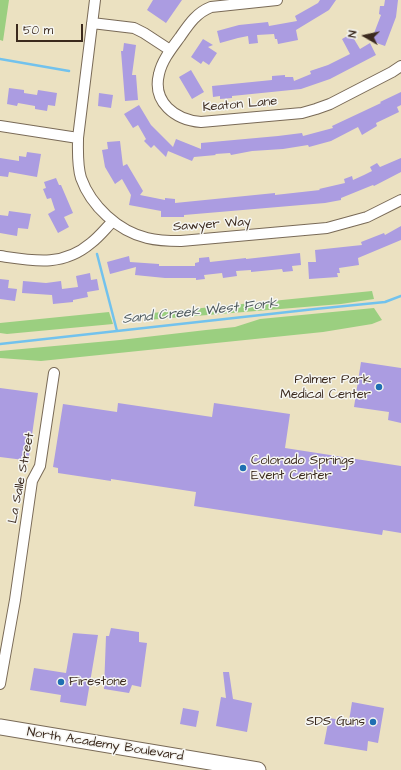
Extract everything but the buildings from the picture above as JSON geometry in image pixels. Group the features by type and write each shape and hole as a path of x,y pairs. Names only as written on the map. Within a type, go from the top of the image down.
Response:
{"highway":[{"name":"North Academy Boulevard","path":"0,727 258,770"}],"street":[{"name":"Sawyer Way","path":"95,0 78,138 78,158 81,177 88,192 97,206 113,221 146,238 162,241 181,241 327,228 367,217 401,200"},
{"name":"Keaton Lane","path":"277,0 218,6 204,10 193,19 170,50 158,74 158,90 161,98 170,111 177,116 192,122 302,113 330,104 401,66"},
{"path":"92,23 134,28 170,50"},
{"path":"0,126 78,138"},
{"path":"0,256 33,261 63,259 79,252 92,243 113,221"},
{"name":"La Salle Street","path":"0,684 15,600 32,481 40,466 54,373"}],"green space":[{"path":"0,0 9,0 3,41 0,40"},
{"path":"372,291 374,299 341,304 147,320 148,316 152,313"},
{"path":"374,308 382,320 372,324 323,332 41,361 0,358 0,351 120,340 235,327 260,319"},
{"path":"109,312 113,324 7,334 0,333 0,323"}],"waterway":[{"path":"0,59 69,71"},
{"path":"97,254 117,331"},
{"name":"Sand Creek West Fork","path":"0,344 385,302 401,296"}],"place":[{"name":"Palmer Park Medical Center","path":"379,387"},
{"name":"Colorado Springs Event Center","path":"243,468"},
{"name":"Firestone","path":"61,682"},
{"name":"SDS Guns","path":"373,722"}]}
